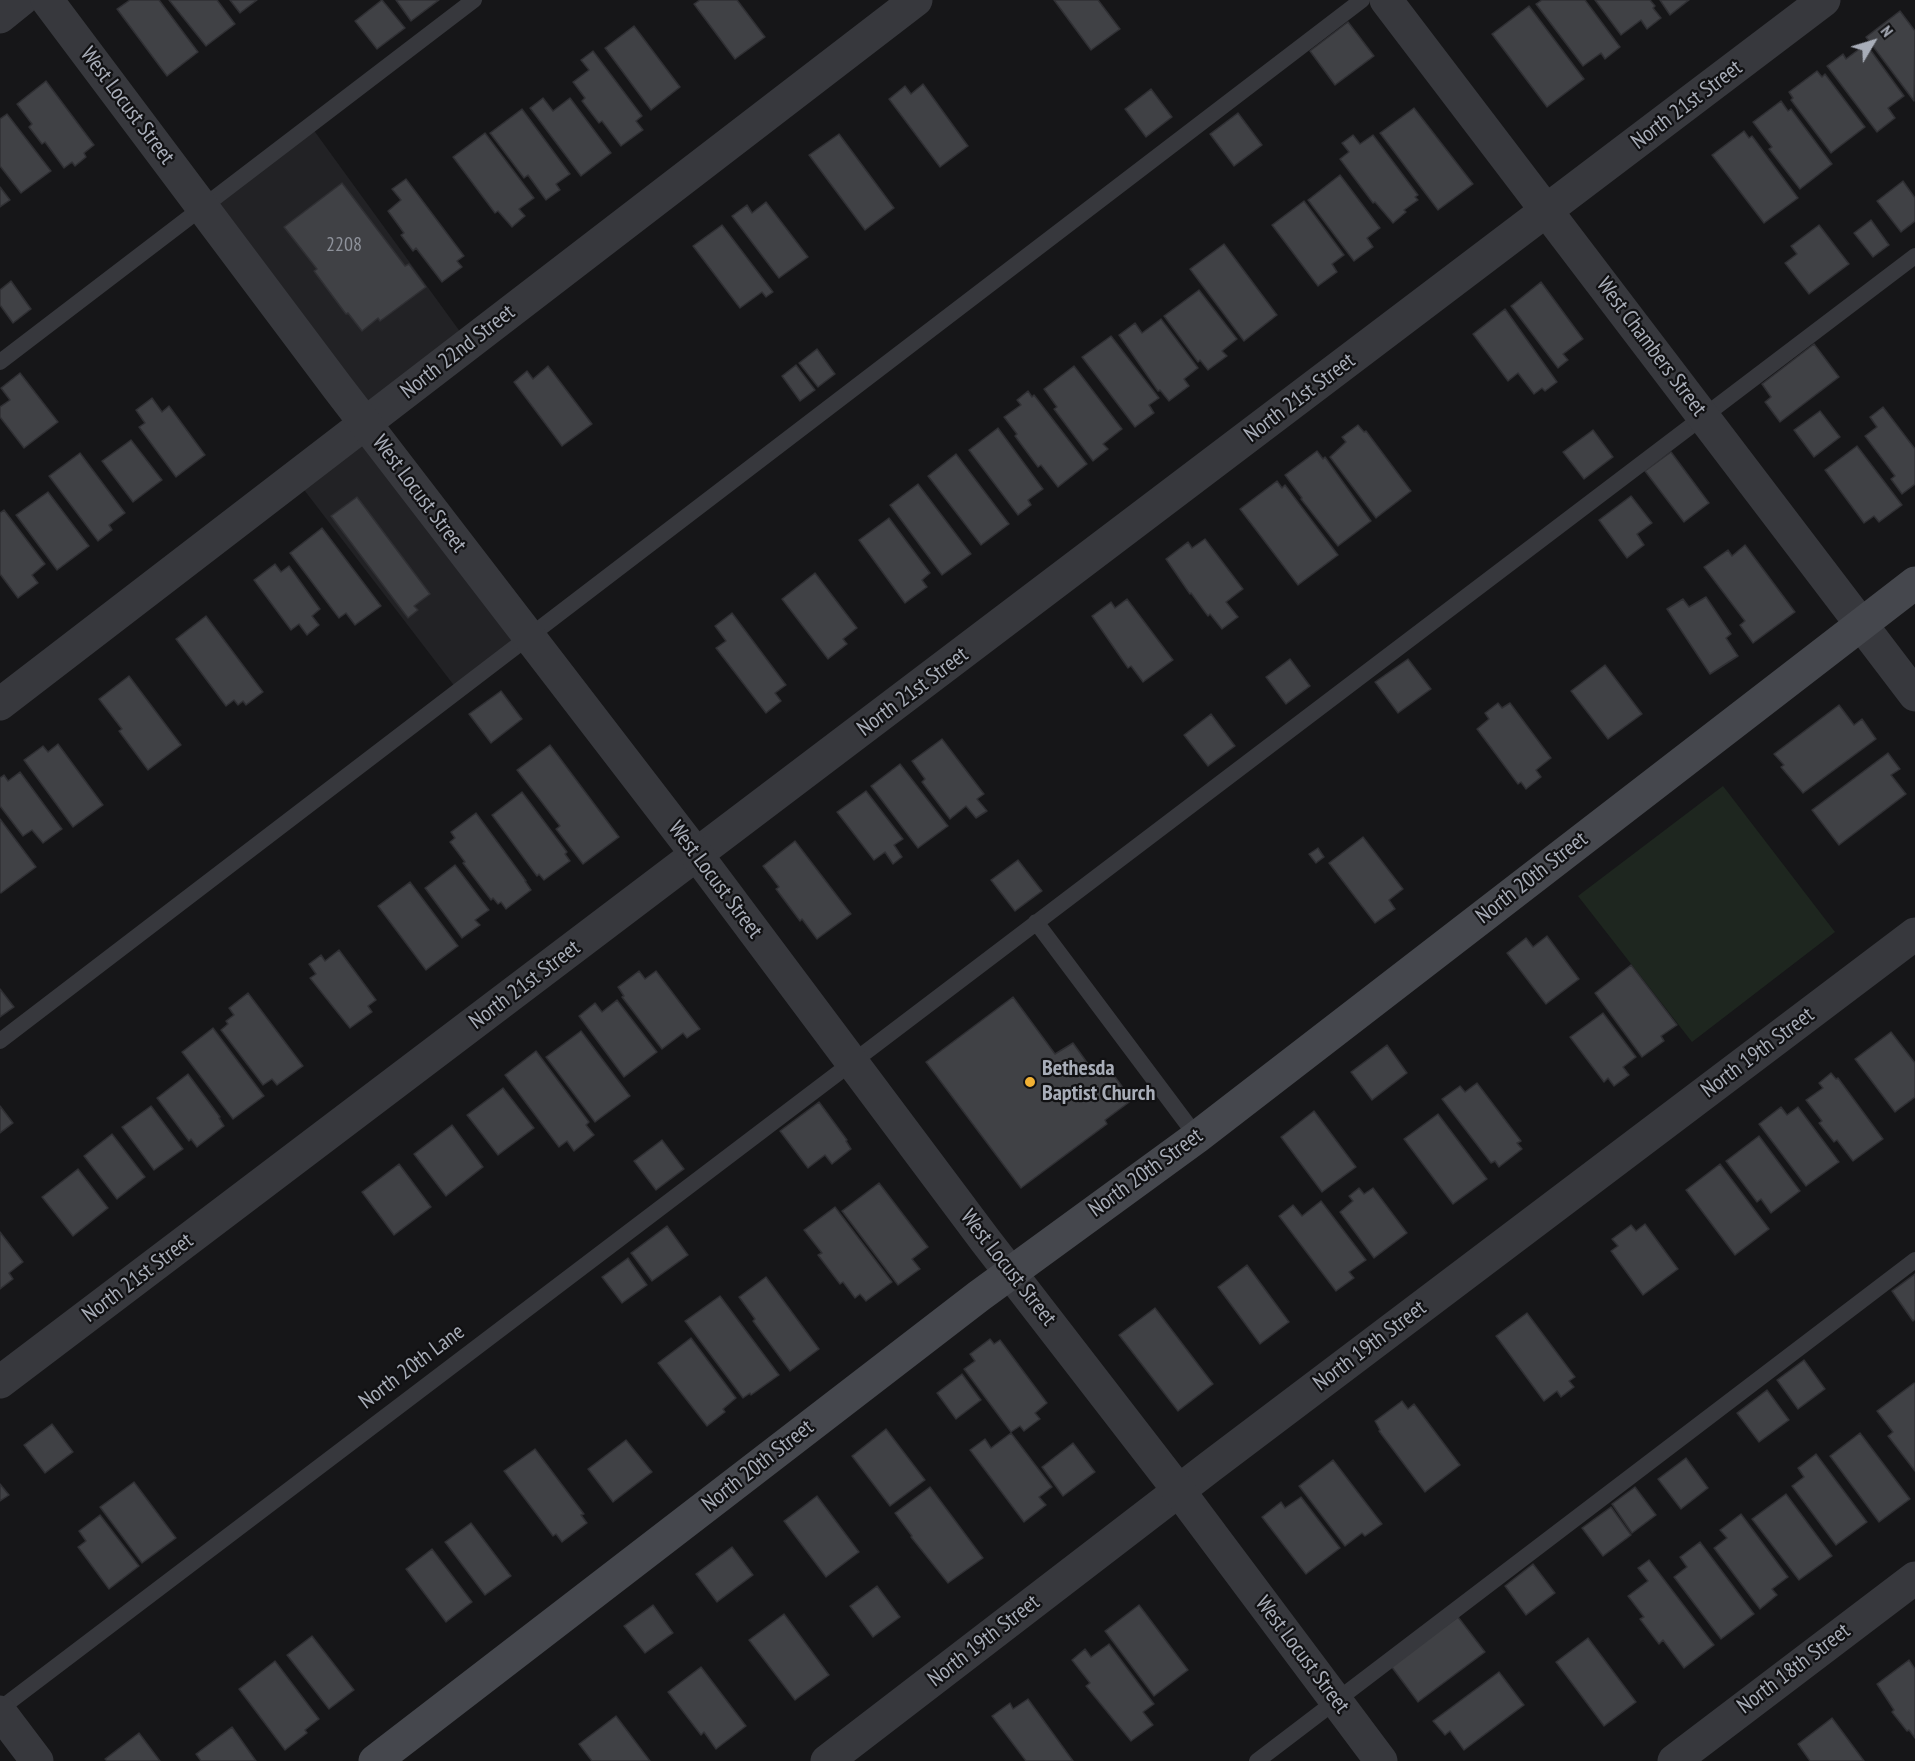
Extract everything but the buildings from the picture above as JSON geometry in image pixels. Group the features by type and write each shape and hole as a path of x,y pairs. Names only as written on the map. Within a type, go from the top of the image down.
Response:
{"main road":[{"name":"North 20th Street","path":"375,1761 1011,1272 1197,1137 1915,583"}],"street":[{"path":"0,17 21,0"},
{"name":"West Locust Street","path":"47,0 365,424 697,855 851,1062 1179,1491 1381,1761"},
{"name":"North 22nd Street","path":"0,704 916,0"},
{"name":"West Chambers Street","path":"1386,0 1915,695"},
{"name":"North 21st Street","path":"0,1382 1824,0"},
{"name":"North 19th Street","path":"827,1761 1179,1491 1915,934"},
{"name":"North 18th Street","path":"1674,1761 1915,1578"},
{"path":"0,1710 37,1761"}],"lane":[{"path":"0,362 474,0"},
{"path":"0,1041 1362,0"},
{"name":"North 20th Lane","path":"0,1710 1915,255"},
{"path":"1036,922 1197,1137"},
{"path":"1257,1761 1915,1260"}],"shaded area":[{"path":"310,125 469,344 365,424 202,206"},
{"path":"365,424 529,637 459,692 295,478"},
{"path":"1723,786 1835,932 1692,1042 1578,896"}],"place":[{"name":"Bethesda Baptist Church","path":"1030,1082"}]}
